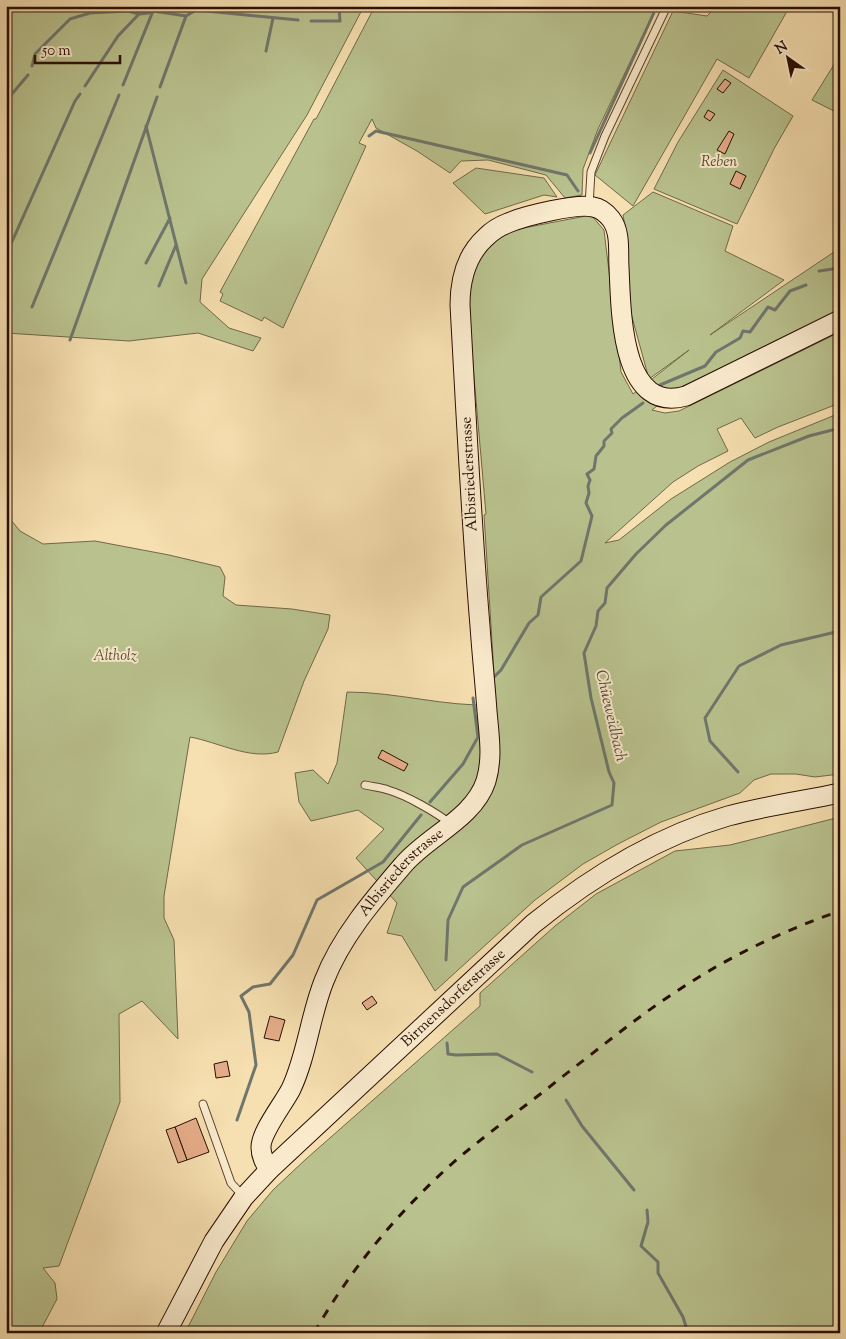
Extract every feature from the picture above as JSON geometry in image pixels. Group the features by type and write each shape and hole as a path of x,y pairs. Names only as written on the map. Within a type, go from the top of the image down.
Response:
{"main road":[{"path":"589,206 602,211 612,220 616,228 622,314 628,350 638,379 645,389 655,395 671,399 686,396 840,320"},
{"name":"Albisriederstrasse","path":"269,1170 261,1152 261,1140 290,1089 301,1063 323,983 334,958 352,929 404,864 473,804 488,776 490,755 461,324 460,296 462,278 467,261 486,236 500,226 523,218 589,206"},
{"name":"Birmensdorferstrasse","path":"166,1333 214,1241 244,1197 269,1170 533,924 598,876 653,846 688,830 767,806 840,793"}],"lane":[{"path":"589,206 591,172 605,136 667,6"},
{"path":"365,784 376,788 388,789 440,815 451,824"},
{"path":"202,1104 232,1183 244,1197"}],"green space":[{"path":"6,6 364,6 307,115 202,279 200,302 229,328 261,338 253,351 198,333 129,341 6,333"},
{"path":"375,6 657,6 598,129 583,169 582,195 565,198 546,175 488,160 461,161 450,173 417,151 376,128 372,119 359,143 366,146 283,328 264,317 262,321 220,301 223,294 220,292 314,119 316,119"},
{"path":"717,6 790,6 749,78 717,59 633,206 595,175 673,11 707,16"},
{"path":"840,55 840,114 812,100"},
{"name":"Reben","path":"723,70 793,116 775,147 737,224 654,189 678,142"},
{"path":"476,168 544,178 557,197 544,195 485,214 453,183"},
{"path":"653,192 733,226 725,251 784,280 710,335 840,248 840,312 681,387 652,410 665,413 679,411 840,332 840,403 755,438 741,418 717,429 728,451 698,466 673,482 605,543 619,540 671,499 730,462 769,442 840,413 840,774 815,777 796,774 771,774 754,780 740,793 661,822 618,844 583,864 535,900 435,991 402,936 387,933 397,903 356,858 384,829 358,810 311,821 299,802 295,773 313,770 328,784 337,763 347,692 384,694 458,704 496,705 484,515 486,514 467,297 477,257 508,231 591,215 604,230 621,372 633,394 689,350 649,379 629,306 627,238 623,215"},
{"name":"Altholz","path":"6,514 20,531 43,544 95,541 220,567 225,577 223,596 236,605 292,609 330,615 328,629 304,681 278,752 256,754 190,737 164,896 164,918 174,940 178,1039 142,1001 119,1014 120,1102 59,1266 43,1268 55,1283 57,1299 39,1333 6,1333"},
{"path":"840,817 840,1333 185,1333 216,1272 247,1221 273,1190 480,1006 480,993 555,926 596,894 675,851 730,845"}],"building":[{"path":"725,79 731,83 723,93 717,89"},
{"path":"708,110 715,114 710,121 704,117"},
{"path":"729,131 734,134 725,154 717,150"},
{"path":"736,171 746,176 740,189 730,184"},
{"path":"382,750 408,764 404,771 378,758"},
{"path":"372,996 377,1003 367,1010 362,1003"},
{"path":"270,1016 285,1020 279,1041 264,1038"},
{"path":"227,1061 230,1076 216,1078 214,1064"},
{"path":"196,1118 209,1152 187,1160 175,1127"},
{"path":"175,1127 187,1160 178,1163 166,1130"}],"waterway":[{"path":"311,21 340,21 339,6"},
{"path":"590,153 657,6"},
{"path":"32,66 35,54 70,19 90,13 128,11 139,14 153,11 186,16 196,10 298,20"},
{"path":"123,85 153,11"},
{"path":"85,86 118,36 139,14"},
{"path":"160,87 186,16"},
{"path":"266,51 273,18"},
{"path":"6,101 28,75"},
{"path":"6,255 75,101 80,94"},
{"path":"32,307 119,95"},
{"path":"70,340 157,97"},
{"path":"146,126 186,283"},
{"path":"369,136 376,131 567,175 578,191"},
{"path":"146,263 170,218"},
{"path":"159,286 176,245"},
{"path":"819,271 840,268"},
{"path":"660,385 705,366 716,352 740,338 743,331 750,332 768,307 775,310 790,291 806,285"},
{"path":"492,679 501,670 529,623 538,615 541,597 581,561 592,516 586,503 590,480 587,474 594,469 596,456 604,446 604,441 612,433 611,429 622,418 643,403"},
{"name":"Chüeweidbach","path":"446,960 448,920 463,887 522,845 612,805 614,783 609,772 591,698 584,653 596,626 598,611 605,603 607,588 636,554 666,525 748,460 809,436 840,428"},
{"path":"738,772 710,741 705,718 739,666 781,645 840,631"},
{"path":"430,802 463,764 478,737 473,698"},
{"path":"237,1120 256,1065 249,1012 241,996 253,987 270,984 293,955 317,900 383,862 421,815"},
{"path":"447,1043 448,1054 497,1054 532,1072"},
{"path":"566,1100 582,1126 634,1190"},
{"path":"647,1210 648,1222 641,1246 658,1262 658,1273 683,1317 688,1333"}],"railway":[{"path":"314,1333 360,1263 396,1220 455,1161 481,1140 633,1022 696,979 756,946 797,927 840,911"}]}
